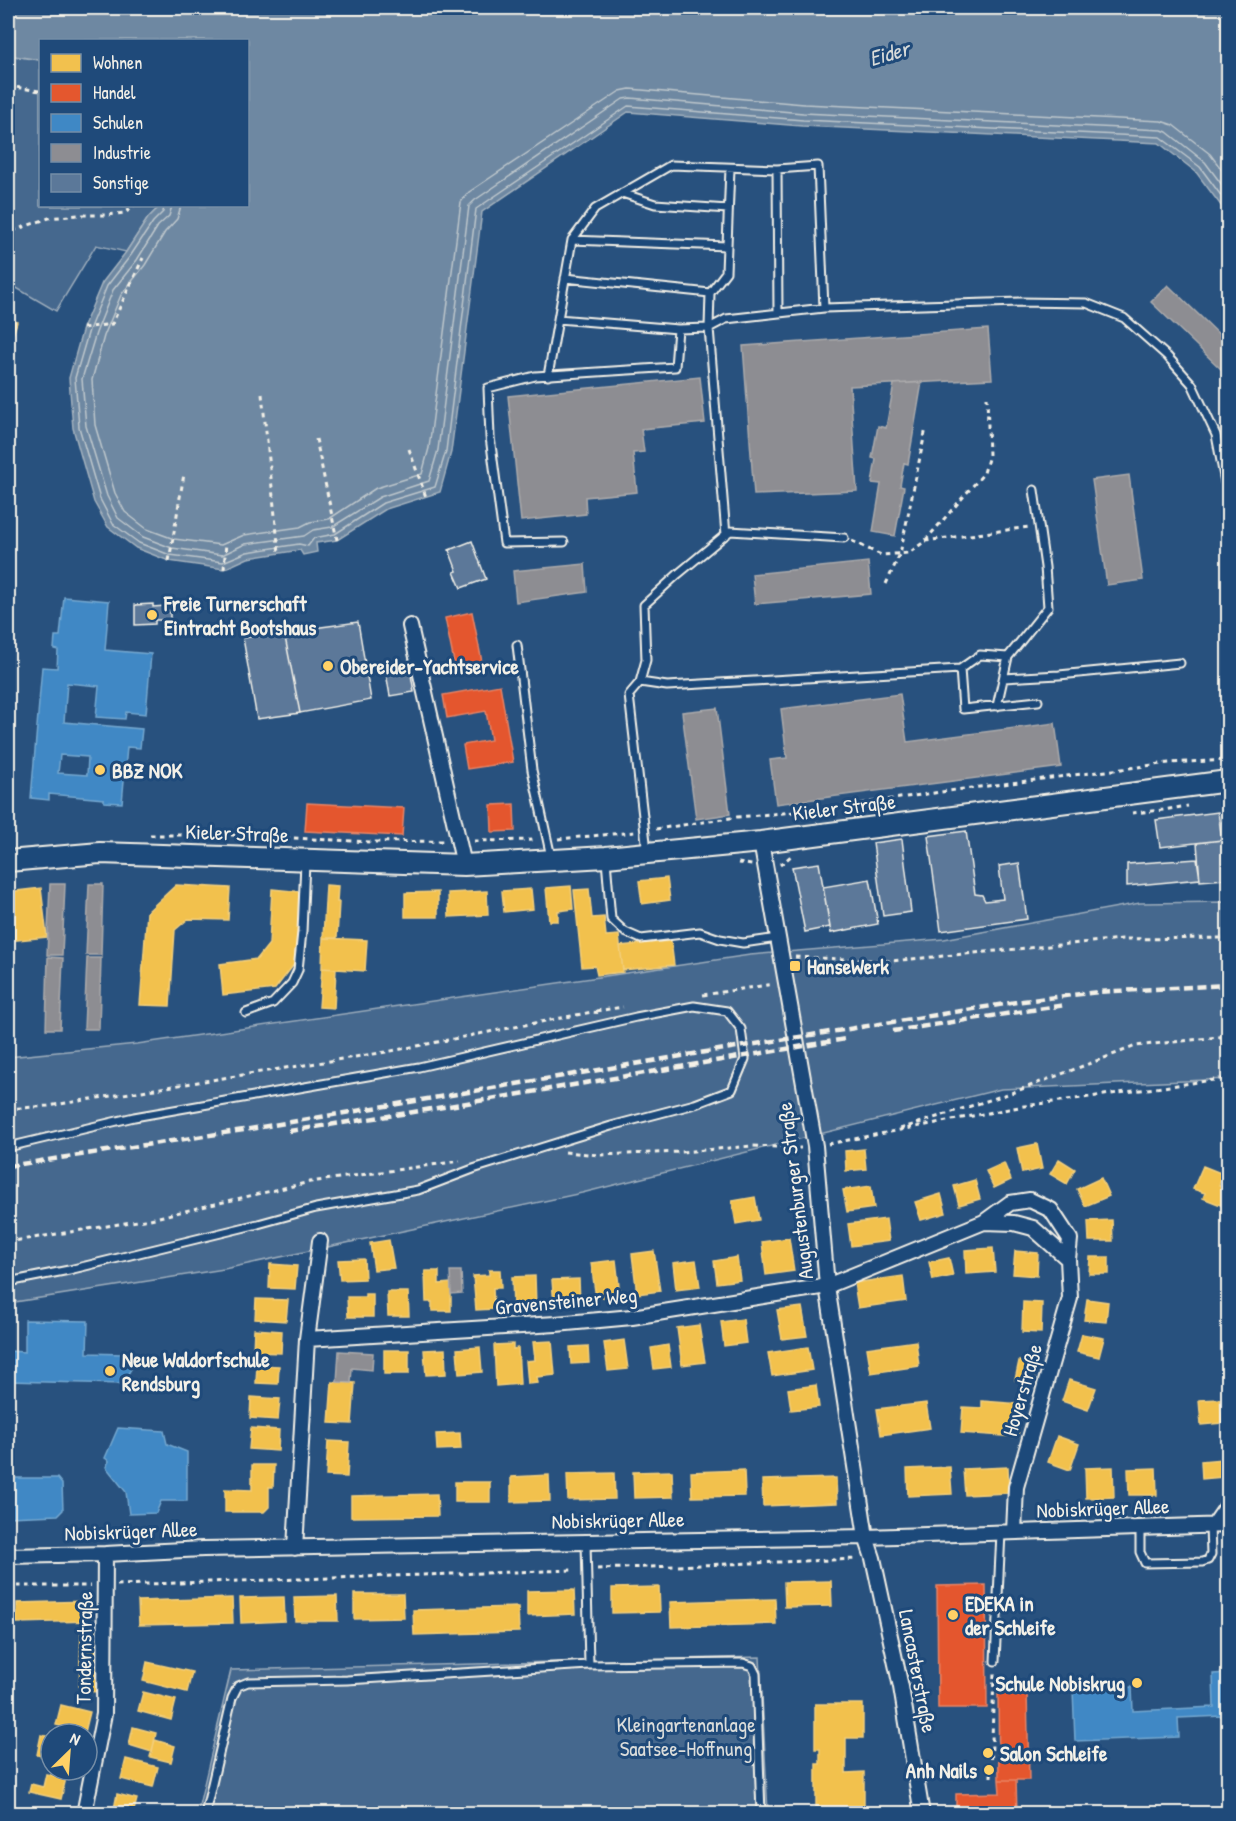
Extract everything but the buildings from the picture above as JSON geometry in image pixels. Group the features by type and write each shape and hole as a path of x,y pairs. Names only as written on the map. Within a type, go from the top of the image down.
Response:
{"main road":[{"name":"Kieler Straße","path":"8,861 99,853 464,865 606,857 761,842 1228,781"}],"street":[{"path":"410,626 464,865"},
{"name":"Augustenburger Straße","path":"761,842 815,1146 827,1286 866,1537"},
{"name":"Hoyerstraße","path":"827,1286 984,1222 1011,1203 1030,1200 1051,1210 1070,1239 1068,1259 1070,1298 1016,1487 1007,1532"},
{"name":"Hoyerstraße","path":"984,1222 1014,1223 1033,1228 1068,1259"},
{"path":"296,1548 306,1340 320,1241"},
{"name":"Gravensteiner Weg","path":"306,1340 632,1317 827,1286"},
{"path":"1212,1525 1228,1505"},
{"name":"Nobiskrüger Allee","path":"8,1556 202,1549 866,1537 1228,1525"},
{"name":"Lancasterstraße","path":"866,1537 873,1558 901,1687 922,1814"},
{"name":"Tondernstraße","path":"84,1814 104,1714 105,1554"}],"lane":[{"path":"548,376 572,240 595,209 671,165 777,169 818,166 824,308"},
{"path":"726,535 709,328 710,293 726,272 729,168"},
{"path":"777,169 778,313"},
{"path":"622,193 655,204 728,209"},
{"path":"572,240 727,246"},
{"path":"565,278 710,293"},
{"path":"558,319 678,328 709,328 726,319 824,308 1020,302 1086,303 1124,318 1167,356 1192,384 1216,435 1228,498"},
{"path":"564,542 504,543 490,436 488,388 535,376 675,367 678,328"},
{"path":"997,706 1008,657 1048,607 1034,490"},
{"path":"647,853 629,695 640,682 646,660 644,605 730,531 844,538"},
{"path":"517,645 532,770 552,860"},
{"path":"640,682 668,686 960,669 980,655 1008,657"},
{"path":"1004,678 1180,663"},
{"path":"960,669 963,709 1038,701"},
{"path":"606,857 611,919 625,933 641,939 700,932 720,939 743,943 778,938"},
{"path":"246,1013 273,1004 292,983 297,970 302,932 305,859"},
{"path":"8,1147 134,1118 419,1067 636,1017 694,1006 727,1011 741,1029 745,1059 732,1090 695,1104 611,1126 473,1169 418,1190 316,1208 69,1270 8,1282"},
{"path":"1140,1528 1140,1552 1145,1563 1202,1562 1208,1560 1211,1554 1212,1525"},
{"path":"995,1661 1007,1532"},
{"path":"586,1542 589,1665"},
{"path":"205,1814 232,1698 238,1686 248,1682 347,1680 589,1665 743,1663 752,1666 756,1674 761,1814"}],"path":[{"path":"8,86 39,91"},
{"path":"12,231 49,218 125,213 133,207"},
{"path":"8,227 12,231"},
{"path":"8,248 12,231"},
{"path":"83,328 112,324 143,258"},
{"path":"262,393 279,553"},
{"path":"844,538 880,555 909,553 924,542 984,473 988,455 987,397"},
{"path":"886,584 900,554 926,428"},
{"path":"316,439 337,540"},
{"path":"410,449 426,497"},
{"path":"169,561 184,474"},
{"path":"924,542 1039,525"},
{"path":"224,569 226,542"},
{"path":"144,835 236,835 371,842 568,839 644,831 737,817 817,810 1169,763 1228,760"},
{"path":"782,957 891,961 1122,939 1228,939"},
{"path":"8,1109 48,1106 386,1052 592,1012 636,1017"},
{"path":"885,1134 1014,1092 1136,1046 1228,1035"},
{"path":"536,1150 598,1155 681,1152 752,1146 793,1148 815,1146 1024,1106 1228,1078"},
{"path":"8,1242 150,1219 310,1182 468,1160"},
{"path":"8,1586 105,1586 873,1558"},
{"path":"991,1777 995,1661"}],"green space":[{"path":"8,55 39,60 39,207 159,207 148,218 126,252 96,245 56,311 8,283"},
{"path":"1228,902 1228,1079 1001,1089 582,1193 224,1269 8,1303 8,1057 137,1044 750,955 944,939 1140,903"},
{"name":"Kleingartenanlage Saatsee-Hoffnung","path":"760,1657 768,1813 197,1814 231,1670"}],"water":[{"name":"Eider","path":"8,8 1228,8 1228,215 1196,172 1159,143 802,126 628,112 482,212 451,452 440,492 386,509 337,540 316,543 317,552 303,555 300,550 248,558 224,569 169,561 136,548 108,527 94,502 73,428 69,378 83,328 102,283 148,218 159,207 249,207 249,39 39,39 39,60 8,55"}],"railway":[{"path":"8,1166 250,1129 1023,1001 1098,992 1228,985"},
{"path":"893,1031 1065,1005"},
{"path":"289,1131 846,1039"}],"place":[{"name":"Freie Turnerschaft Eintracht Bootshaus","path":"152,615"},
{"name":"Obereider-Yachtservice","path":"328,666"},
{"name":"BBZ NOK","path":"100,770"},
{"name":"HanseWerk","path":"795,966"},
{"name":"Neue Waldorfschule Rendsburg","path":"110,1371"},
{"name":"EDEKA in der Schleife","path":"953,1615"},
{"name":"Schule Nobiskrug","path":"1137,1683"},
{"name":"Salon Schleife","path":"988,1753"},
{"name":"Anh Nails","path":"989,1770"}]}
